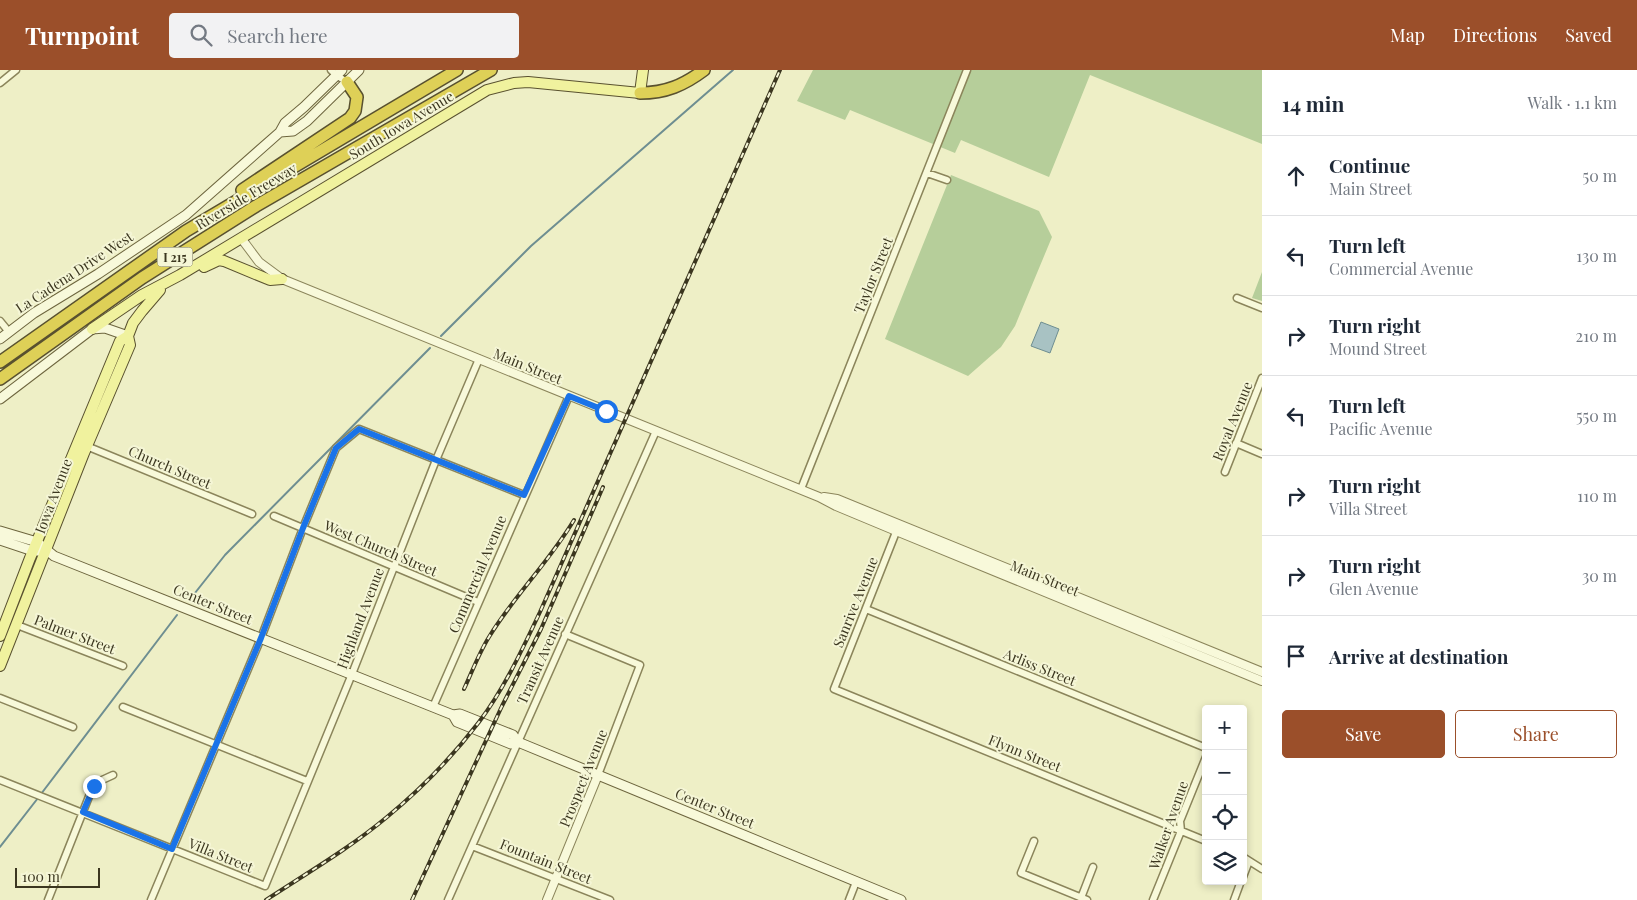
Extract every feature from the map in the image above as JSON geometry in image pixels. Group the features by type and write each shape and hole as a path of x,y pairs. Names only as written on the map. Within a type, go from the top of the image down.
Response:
{"highway":[{"name":"Riverside Freeway","path":"0,362 28,340 186,232 457,70"},
{"name":"Riverside Freeway","path":"0,379 142,278 256,206 491,70"},
{"path":"640,93 653,86 675,80 693,70"},
{"path":"640,93 654,93 673,89 694,78 704,70"},
{"path":"186,232 199,219 350,118 355,111 357,97 347,82"}],"main road":[{"path":"280,132 293,131 307,121 358,70"},
{"path":"640,93 643,70"},
{"name":"La Cadena Drive West","path":"0,339 34,313 98,274 164,230 203,201 280,132 285,123 304,108 338,71"},
{"name":"South Iowa Avenue","path":"180,275 487,90 514,83 528,82 640,93"},
{"path":"0,399 92,329 142,295 180,275 194,274 219,260 270,280 282,279"},
{"name":"Iowa Avenue","path":"0,666 46,551 120,340 128,336 133,323 142,310 168,282"},
{"path":"92,329 105,328 128,336"},
{"name":"Iowa Avenue","path":"0,636 35,547 83,444"},
{"name":"Center Street","path":"0,531 54,556 453,716 460,714 513,735 518,742 901,900"},
{"name":"Center Street","path":"0,540 35,547"}],"street":[{"name":"Taylor Street","path":"801,489 967,70"},
{"path":"0,83 12,71"},
{"path":"338,71 347,82"},
{"path":"927,173 947,180"},
{"name":"Main Street","path":"241,238 258,262 282,279 801,489 836,506 898,528 1262,672"},
{"path":"1237,298 1262,308"},
{"path":"0,321 9,332"},
{"name":"Highland Avenue","path":"266,886 436,460 479,359"},
{"name":"Royal Avenue","path":"1225,472 1262,378"},
{"name":"Commercial Avenue","path":"433,707 524,495 569,396"},
{"path":"151,900 261,638 336,448 359,429 524,495"},
{"name":"Transit Avenue","path":"448,900 656,431"},
{"path":"1236,443 1262,454"},
{"name":"Church Street","path":"83,444 252,514"},
{"name":"West Church Street","path":"274,516 478,602"},
{"name":"Main Street","path":"898,528 1262,681"},
{"name":"Sanrive Avenue","path":"834,689 898,528"},
{"name":"Arliss Street","path":"866,609 1202,746"},
{"name":"Palmer Street","path":"17,625 123,666"},
{"name":"Prospect Avenue","path":"547,900 640,665 565,634"},
{"name":"Flynn Street","path":"834,689 1204,840"},
{"path":"0,698 73,727"},
{"path":"122,708 307,781"},
{"name":"Walker Avenue","path":"1153,900 1181,831 1180,821 1202,768"},
{"path":"48,900 94,786 113,775"},
{"name":"Villa Street","path":"0,780 266,886"},
{"path":"1034,841 1021,873 1084,899 1093,867"},
{"name":"Fountain Street","path":"472,846 610,900"},
{"path":"1247,860 1262,870"},
{"path":"849,900 856,882"},
{"path":"1234,900 1240,885"}],"green space":[{"path":"813,70 1262,70 1262,144 1090,75 1049,177 961,140 955,153 850,110 845,120 797,101"},
{"path":"951,175 1039,211 1052,237 1015,326 1001,347 968,376 885,339"},
{"path":"1262,272 1262,301 1252,298"}],"water":[{"path":"1041,322 1059,329 1050,353 1031,346"}],"waterway":[{"path":"441,336 531,246 733,70"},
{"path":"191,598 225,555 430,348"},
{"path":"41,794 177,615"},
{"path":"0,847 38,798"}],"railway":[{"path":"266,900 343,850 400,806 436,772 479,722 497,696 540,612 780,70"},
{"path":"412,900 502,706 541,629 603,487"},
{"path":"464,689 489,637 574,520"}],"route":[{"path":"94,786 83,812 172,849 261,638 336,448 359,429 524,495 569,396 606,411"}]}
